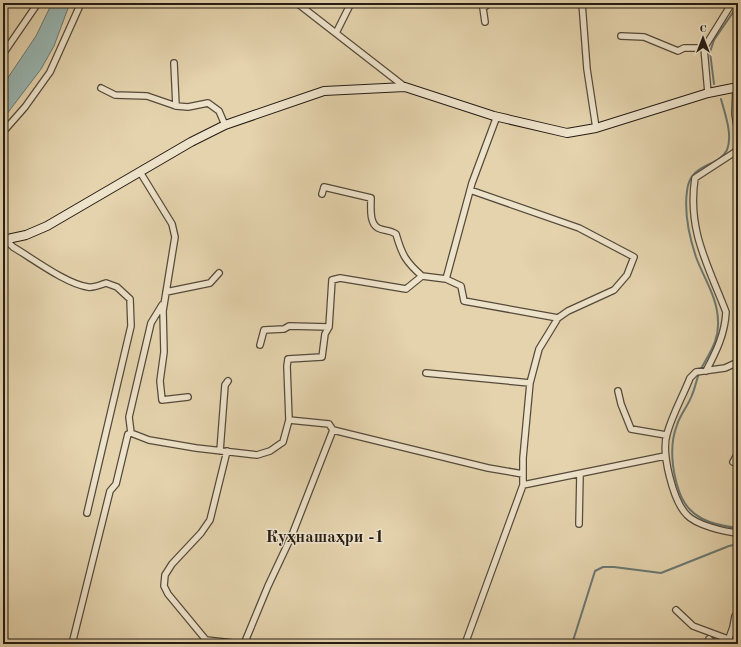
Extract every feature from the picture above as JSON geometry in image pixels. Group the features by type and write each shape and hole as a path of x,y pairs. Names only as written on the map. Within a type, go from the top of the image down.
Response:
{"street":[{"path":"3,54 38,3"},
{"path":"3,132 25,107 50,72 81,3"},
{"path":"297,3 405,87"},
{"path":"336,33 351,3"},
{"path":"485,22 483,8 490,3"},
{"path":"582,3 587,69 596,128"},
{"path":"708,93 704,48 732,3"},
{"path":"621,36 644,37 678,51 684,48 704,48"},
{"path":"174,63 176,106"},
{"path":"5,240 47,226 191,142 225,125 324,91 405,87 497,116 567,133 596,128 708,93 737,87 735,114 738,133"},
{"path":"101,88 115,95 147,96 176,106 188,107 208,103 219,111 225,125"},
{"path":"446,278 470,190 497,116"},
{"path":"704,372 720,344 725,325 726,312 697,236 693,192 695,178 736,152 738,148"},
{"path":"140,172 172,224 174,246 163,311 164,352 160,381 162,400 188,397"},
{"path":"322,194 324,187 371,198 374,223 377,228 391,231 396,234 401,253 409,265 422,276 446,278 461,286 464,301 558,318"},
{"path":"465,644 523,485 523,458 530,383 539,349 558,318 568,311 614,290 627,274 634,257 579,228 470,190"},
{"path":"5,240 13,247 73,282 89,287 98,286 106,282 117,287 130,299 131,326 87,513"},
{"path":"166,292 210,283 219,273"},
{"path":"131,433 149,440 220,451 257,455 270,451 283,442 288,420 288,359 322,357 325,334 329,328 332,280 336,278 406,288 422,276"},
{"path":"131,433 128,417 151,324 164,301"},
{"path":"260,345 264,330 284,329 289,326 329,328"},
{"path":"738,362 725,368 696,372 690,378 666,435 665,456 675,494 687,515 703,524 738,533"},
{"path":"426,373 530,383"},
{"path":"220,451 225,385 228,381"},
{"path":"618,391 621,404 632,429 666,435"},
{"path":"227,451 210,520 201,533 172,564 165,575 164,586 168,594 205,642 243,644 292,535 332,430 329,424 288,420"},
{"path":"332,430 488,468 523,474"},
{"path":"72,644 110,491 116,484 128,434 131,433"},
{"path":"733,462 738,453"},
{"path":"523,485 665,456"},
{"path":"579,524 580,474"},
{"path":"676,610 693,626 727,642 733,627 735,616 738,615"},
{"path":"709,639 715,644"}],"water":[{"path":"52,3 70,3 54,46 41,69 3,119 3,85 36,36"}],"waterway":[{"path":"714,84 710,52 714,40 738,5"},
{"path":"721,99 729,131 729,144 727,150 723,156 693,175 689,182 686,199 691,241 699,265 716,305 718,328 713,346 700,370 693,392 677,425 673,441 672,458 679,491 688,508 695,514 710,522 738,528"},
{"path":"572,644 595,571 603,567 614,567 661,573 729,546 738,544"}],"district":[{"name":"Куҳнашаҳри -1","path":"325,536"}]}
